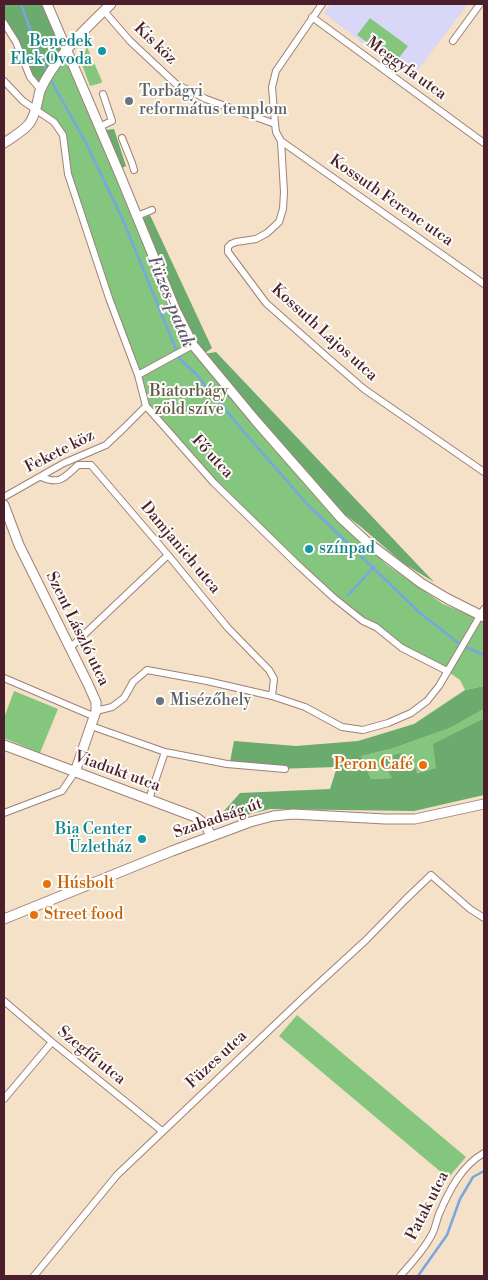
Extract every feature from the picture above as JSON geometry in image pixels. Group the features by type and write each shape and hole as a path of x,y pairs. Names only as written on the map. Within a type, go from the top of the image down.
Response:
{"street":[{"path":"4,678 95,713 112,707 124,698 133,682 147,670 272,696 305,707 342,727 363,730 388,723 411,713 427,701 439,686 466,638 483,614 448,599 421,583 367,542 334,510 193,345 175,309 47,4"},
{"path":"281,140 276,132 272,87 276,71 322,4"},
{"path":"454,41 481,6"},
{"path":"4,142 20,132 30,122 43,85 53,68 107,7"},
{"name":"Kis köz","path":"107,7 130,41 176,84 206,99 275,124"},
{"name":"Meggyfa utca","path":"312,17 484,143"},
{"path":"4,24 16,42 30,77 43,85"},
{"name":"Fő utca","path":"4,81 23,101 54,122 63,135 68,174 109,298 138,375 146,406 214,483 334,598 363,621 376,627 402,648 447,672"},
{"path":"99,127 112,121 103,94"},
{"path":"122,138 134,170"},
{"name":"Kossuth Ferenc utca","path":"281,140 484,284"},
{"name":"Kossuth Lajos utca","path":"281,140 284,192 283,209 279,222 267,234 256,239 231,244 228,247 230,256 266,302 328,358 364,388 484,472"},
{"path":"137,216 152,210"},
{"path":"138,375 193,345"},
{"name":"Fekete köz","path":"4,497 64,463 106,445 146,406"},
{"name":"Damjanich utca","path":"40,477 51,481 63,480 78,465 91,465 228,628 269,670 274,679 272,696"},
{"name":"Szent László utca","path":"4,505 19,545 96,702 95,713 75,772 62,791 4,813"},
{"path":"70,648 168,555"},
{"path":"91,726 165,752 227,764 285,769"},
{"name":"Viadukt utca","path":"4,745 200,819 208,828 211,836"},
{"path":"148,799 165,752"},
{"name":"Szabadság út","path":"4,919 211,836 273,816 293,814 415,819 484,804"},
{"name":"Füzes utca","path":"34,1276 117,1175 366,940 431,875 470,909 484,918"},
{"name":"Szegfű utca","path":"4,1001 162,1131"},
{"path":"4,1099 52,1042"},
{"name":"Patak utca","path":"400,1276 424,1248 459,1175 470,1162 484,1153"}],"shaded area":[{"path":"331,4 468,4 410,80 324,13"}],"green space":[{"path":"4,4 44,4 63,55 36,84 4,26"},
{"path":"370,18 408,46 395,63 357,35"},
{"path":"87,47 102,81 90,86 81,62"},
{"name":"Biatorbágy zöld szíve","path":"67,50 172,313 193,352 338,521 387,565 443,604 484,621 484,686 465,690 460,680 447,671 402,648 297,564 214,483 146,406 69,173 63,135 36,109 45,81"},
{"path":"114,129 126,166 118,170 105,130"},
{"path":"150,215 212,348 201,356 162,278 141,219"},
{"path":"216,352 434,582 403,563 344,514 286,450 204,354"},
{"path":"484,686 484,709 450,728 391,749 361,756 371,779 392,778 381,759 401,753 415,767 417,773 436,768 433,744 484,718 484,795 414,811 270,809 231,819 224,811 240,793 330,789 337,767 275,769 229,767 234,741 296,746 358,741 414,724 465,690"},
{"path":"14,691 58,709 40,753 4,738 4,718"},
{"path":"484,709 484,718 434,744 437,768 393,778 371,779 361,756 391,749 450,728"},
{"path":"297,1015 466,1157 448,1178 279,1036"}],"waterway":[{"name":"Füzes-patak","path":"21,4 47,72"},
{"name":"Füzes-patak","path":"49,77 86,143 123,220 180,359 196,374 308,505 420,613 461,645 484,655"},
{"path":"348,595 374,567"},
{"name":"Füzes-patak","path":"418,1276 447,1235 460,1199 473,1177 484,1171"}],"place":[{"name":"Benedek Elek Óvoda","path":"102,51"},
{"name":"Torbágyi református templom","path":"129,101"},
{"name":"színpad","path":"309,549"},
{"name":"Misézőhely","path":"160,701"},
{"name":"Peron Café","path":"423,765"},
{"name":"Bia Center Üzletház","path":"142,839"},
{"name":"Húsbolt","path":"47,884"},
{"name":"Street food","path":"34,915"}]}
